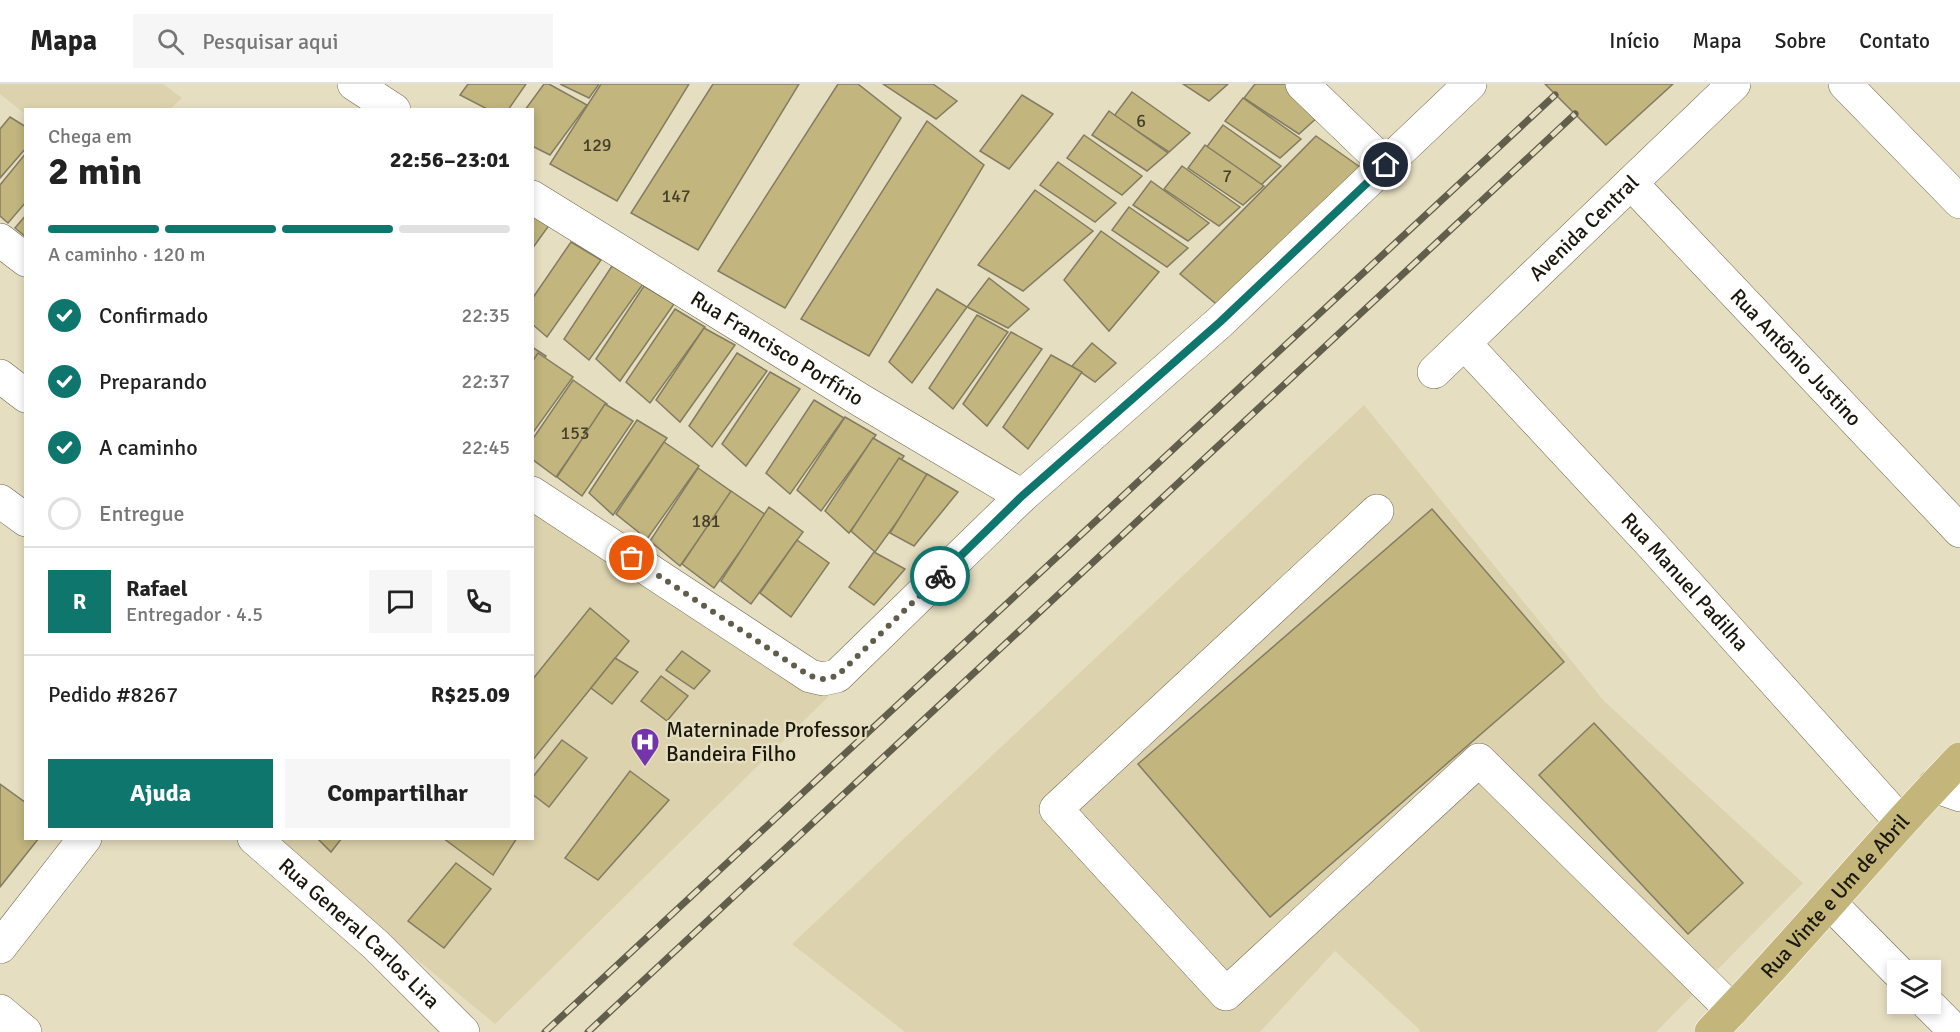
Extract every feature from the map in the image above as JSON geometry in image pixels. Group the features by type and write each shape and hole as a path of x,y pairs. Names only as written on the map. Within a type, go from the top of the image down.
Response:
{"main road":[{"name":"Rua Vinte e Um de Abril","path":"1721,1021 1901,822 1947,790 1960,759"}],"street":[{"path":"354,84 391,108"},
{"path":"1302,84 1386,165"},
{"path":"534,494 810,676 823,679 837,676 1022,496 1220,322 1470,84"},
{"name":"Avenida Central","path":"1434,372 1734,84"},
{"path":"1856,87 1960,202"},
{"name":"Rua Antônio Justino","path":"1631,183 1960,531"},
{"name":"Rua Francisco Porfírio","path":"534,198 862,401 1022,496"},
{"path":"0,240 24,258"},
{"name":"Rua Manuel Padilha","path":"1465,344 1653,546 1901,822"},
{"path":"0,376 24,394"},
{"path":"0,501 24,519"},
{"path":"1377,512 1056,809 1226,994 1479,760 1721,1021"},
{"path":"0,947 83,840"},
{"name":"Rua General Carlos Lira","path":"256,840 376,945 463,1032"},
{"path":"1830,903 1887,961"},
{"path":"0,1011 26,1032"},
{"path":"1938,1014 1956,1032"}],"shaded area":[{"path":"0,84 163,84 182,98 171,108 24,108 24,113 0,94"},
{"path":"1364,405 1604,701 1803,883 1656,1032 1419,1032 1420,1030 1335,951 1260,1032 905,1032 792,944"},
{"name":"Materninade Professor Bandeira Filho","path":"534,493 829,696 495,1024 272,840 534,840"}],"building":[{"path":"468,84 526,84 509,108 485,108 460,95"},
{"path":"544,84 549,84 587,105 550,155 534,147 534,108 526,108"},
{"path":"560,84 599,84 589,98"},
{"path":"601,84 689,84 617,201 550,164"},
{"path":"713,84 799,84 698,250 631,213"},
{"path":"838,84 858,84 901,118 785,308 718,271"},
{"path":"883,84 933,84 957,101 936,119"},
{"path":"1183,84 1228,84 1209,101"},
{"path":"1255,84 1292,84 1320,115 1299,134 1244,98"},
{"path":"1545,84 1673,84 1606,145"},
{"path":"1132,92 1190,133 1169,152 1114,116"},
{"path":"1022,95 1053,114 1009,169 980,151"},
{"path":"1243,98 1301,139 1280,158 1225,121"},
{"path":"1109,111 1168,153 1147,171 1092,135"},
{"path":"10,117 24,126 24,150 0,178 0,129"},
{"path":"927,121 984,165 869,356 801,319"},
{"path":"1223,125 1281,166 1261,185 1206,148"},
{"path":"1084,135 1142,176 1122,195 1067,158"},
{"path":"1316,136 1360,167 1221,308 1180,274"},
{"path":"1205,145 1264,186 1243,205 1188,168"},
{"path":"24,155 24,204 8,223 0,216 0,185"},
{"path":"1058,162 1116,203 1095,222 1040,185"},
{"path":"1182,166 1240,207 1219,226 1164,189"},
{"path":"1151,181 1209,223 1188,241 1133,205"},
{"path":"1035,190 1093,231 1023,291 978,265"},
{"path":"1129,207 1188,248 1167,267 1112,230"},
{"path":"534,215 550,224 534,246"},
{"path":"24,217 24,235 15,228"},
{"path":"1101,231 1159,272 1109,331 1064,280"},
{"path":"571,242 601,260 547,337 534,326 534,296"},
{"path":"612,266 643,284 589,360 564,339"},
{"path":"989,278 1029,309 1008,328 967,307"},
{"path":"644,286 674,304 620,381 596,359"},
{"path":"937,289 967,307 912,383 889,362"},
{"path":"675,309 705,327 650,403 626,382"},
{"path":"977,315 1008,332 953,409 929,388"},
{"path":"704,328 735,345 680,422 656,400"},
{"path":"1011,332 1042,349 987,426 963,404"},
{"path":"1092,343 1116,363 1095,382 1072,366"},
{"path":"534,348 546,356 534,372"},
{"path":"538,353 573,377 534,431 534,359"},
{"path":"737,353 767,371 712,447 689,426"},
{"path":"1051,355 1082,372 1028,449 1003,427"},
{"path":"770,372 800,389 746,466 722,444"},
{"path":"573,380 607,404 556,477 534,460 534,437"},
{"path":"814,400 844,418 790,494 766,473"},
{"path":"605,404 633,421 582,496 557,477"},
{"path":"845,417 876,435 821,511 797,490"},
{"path":"637,420 667,438 613,515 589,493"},
{"path":"873,438 904,456 849,533 825,511"},
{"path":"664,442 699,466 647,539 616,514"},
{"path":"899,458 930,476 875,552 851,531"},
{"path":"698,468 732,492 680,566 650,541"},
{"path":"927,474 958,492 914,546 890,533"},
{"path":"731,491 766,515 714,588 682,564"},
{"path":"769,507 803,532 751,604 721,581"},
{"path":"1432,509 1564,662 1270,917 1138,764"},
{"path":"797,540 829,563 791,617 760,593"},
{"path":"874,552 905,569 874,605 849,587"},
{"path":"590,608 629,641 534,759 534,678"},
{"path":"682,651 710,671 694,689 666,670"},
{"path":"615,658 638,672 612,704 591,688"},
{"path":"661,676 688,696 667,721 641,701"},
{"path":"1594,723 1743,883 1688,934 1539,775"},
{"path":"562,740 587,758 549,807 534,796 534,775"},
{"path":"630,771 669,800 598,880 565,858"},
{"path":"0,784 24,802 24,840 37,840 0,887"},
{"path":"319,840 340,840 331,852"},
{"path":"446,840 516,840 493,875"},
{"path":"456,863 491,889 444,948 408,921"}],"railway":[{"path":"545,1032 1555,95"},
{"path":"588,1032 1575,114"}],"way so far":[{"path":"632,558 810,676 823,679 837,676 940,576"}],"place":[{"name":"Materninade Professor Bandeira Filho","path":"645,768"}],"route":[{"path":"940,576 1022,496 1220,322 1386,165"}]}
